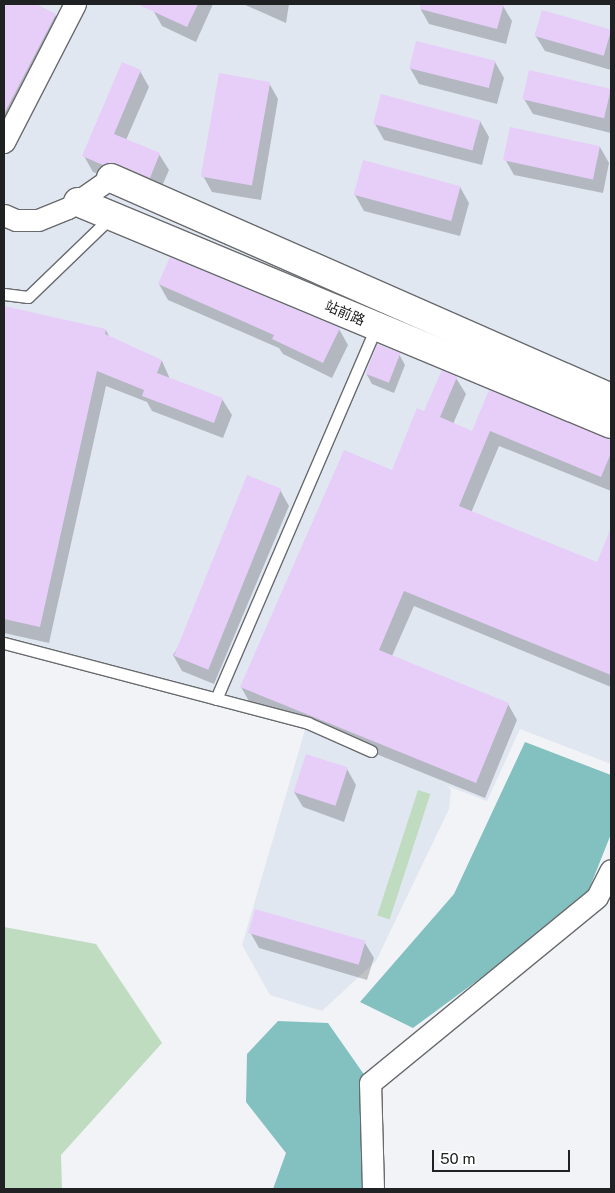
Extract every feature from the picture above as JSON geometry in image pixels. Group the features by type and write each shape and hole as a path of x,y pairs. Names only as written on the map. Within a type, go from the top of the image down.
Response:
{"street":[{"path":"4,142 75,4"},
{"path":"4,215 16,220 38,220 78,202 111,178 389,298 611,398"},
{"name":"站前路","path":"78,202 611,424"},
{"path":"373,1189 370,1082 597,897 611,870"}],"lane":[{"path":"4,294 28,297 112,216"},
{"path":"216,699 389,298"},
{"path":"4,642 308,723 371,751"}],"shaded area":[{"path":"4,4 611,4 611,764 520,729 487,801 445,785 451,789 449,809 376,961 322,1011 270,995 242,945 307,723 4,643"}],"green space":[{"path":"418,790 430,794 390,920 377,916"},
{"path":"4,927 96,944 162,1043 61,1155 62,1189 4,1189"}],"water":[{"path":"525,742 611,775 611,834 584,902 413,1028 360,1002 454,894"},
{"path":"278,1021 328,1023 370,1083 373,1189 273,1189 286,1153 246,1102 247,1054"}],"building":[{"path":"4,4 36,4 56,14 4,114"},
{"path":"137,4 198,4 187,27"},
{"path":"420,4 504,4 497,29 420,9"},
{"path":"542,10 611,30 604,56 535,36"},
{"path":"416,41 496,61 489,88 409,68"},
{"path":"122,62 141,70 114,134 160,153 150,178 117,164 103,165 82,156"},
{"path":"529,70 611,89 604,118 522,99"},
{"path":"219,73 270,82 252,185 201,176"},
{"path":"381,94 480,121 472,151 373,124"},
{"path":"510,127 600,146 593,179 503,160"},
{"path":"363,160 461,186 451,221 354,195"},
{"path":"170,257 340,328 323,363 272,339 274,335 158,284"},
{"path":"4,306 106,329 105,334 162,360 157,373 223,398 214,423 142,396 144,390 97,371 40,627 4,619"},
{"path":"377,344 400,353 389,383 366,374"},
{"path":"442,370 457,377 440,417 472,431 489,390 611,439 611,453 601,477 490,431 459,506 597,562 611,528 611,675 404,591 379,650 509,703 476,783 240,687 344,450 392,470 417,408 424,411"},
{"path":"247,475 281,489 208,670 174,656"},
{"path":"306,754 348,768 335,806 294,792"},
{"path":"255,909 366,941 359,965 248,933"}]}
